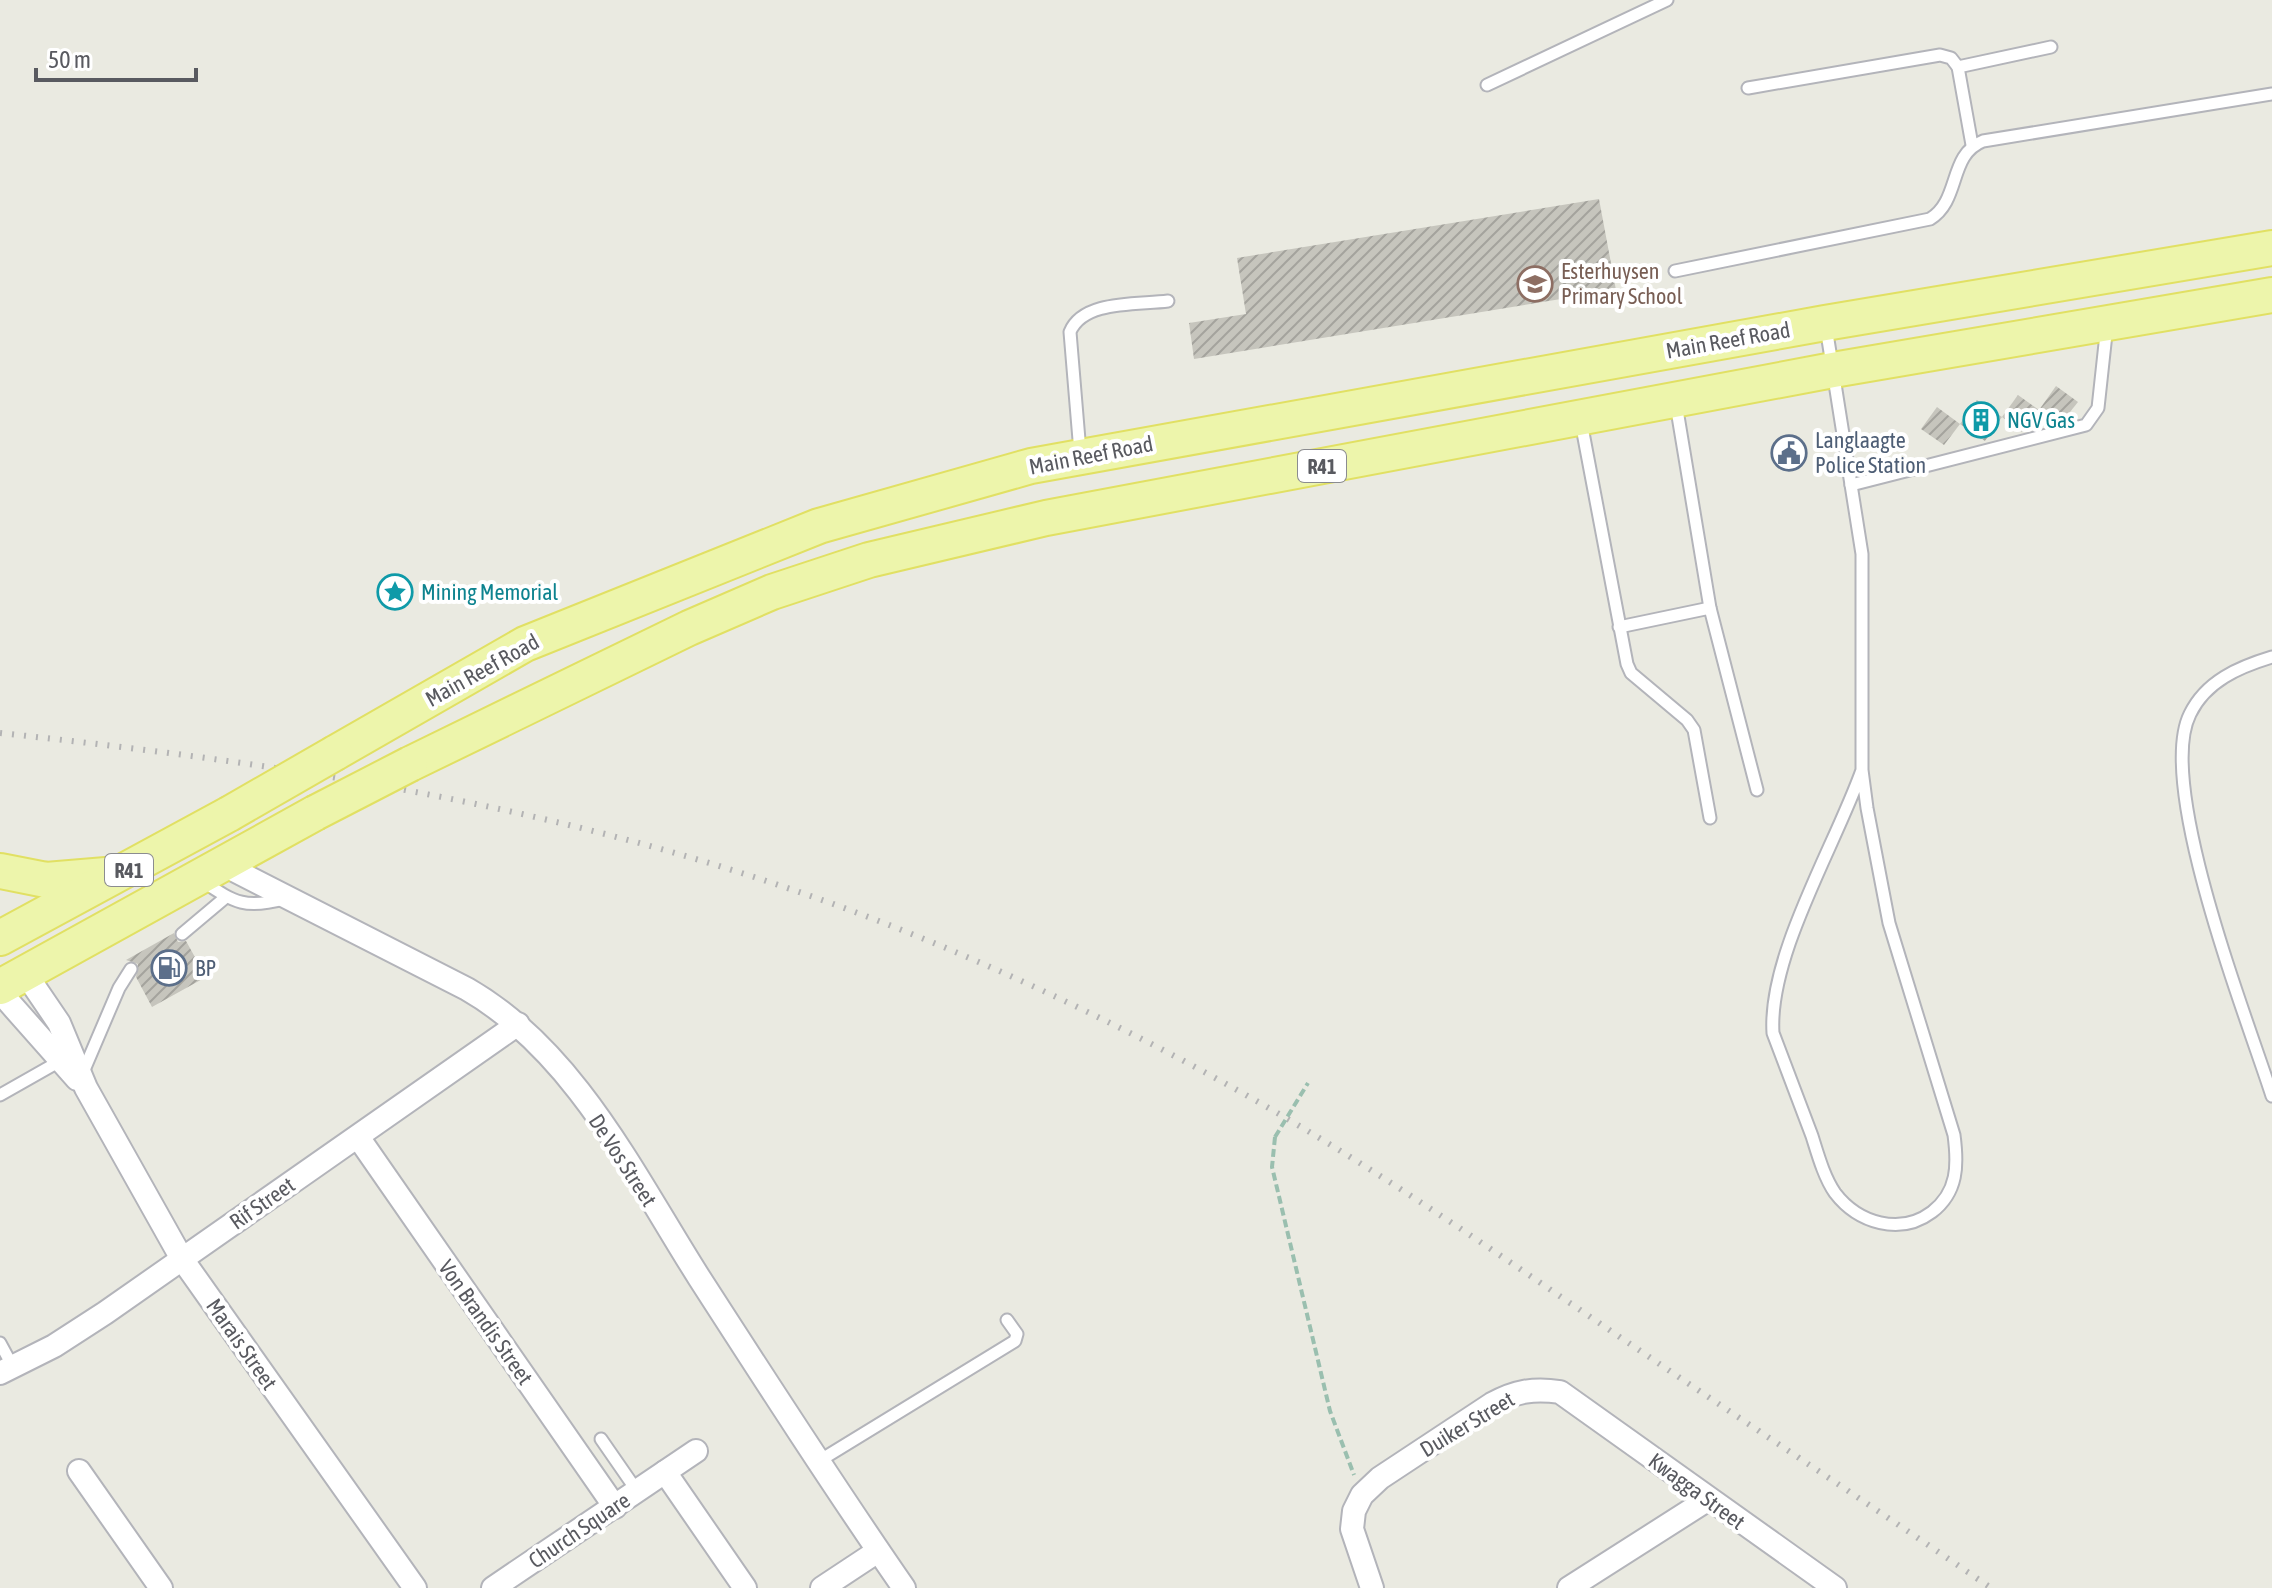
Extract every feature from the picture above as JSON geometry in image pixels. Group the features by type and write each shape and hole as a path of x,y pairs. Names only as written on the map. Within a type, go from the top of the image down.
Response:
{"main road":[{"name":"Main Reef Road","path":"0,938 229,814 525,644 819,526 1031,466 1825,323 2272,248"},
{"name":"R41","path":"8,984 208,870 410,764 689,628 772,592 869,560 1046,518 1833,370 2272,295"},
{"path":"1656,353 1670,401"},
{"path":"1542,374 1566,420"},
{"path":"0,871 57,880 125,872"}],"street":[{"name":"De Vos Street","path":"208,870 288,898 467,989 518,1024 548,1054 590,1109 904,1588"},
{"name":"Marais Street","path":"8,984 60,1061 82,1082"},
{"name":"Marais Street","path":"8,984 59,1023 82,1082 182,1259 415,1588"},
{"name":"Rif Street","path":"7,1370 80,1330 518,1024"},
{"name":"Von Brandis Street","path":"358,1137 615,1507"},
{"name":"Duiker Street","path":"1362,1495 1380,1478 1508,1396 1538,1388 1560,1392"},
{"name":"Kwagga Street","path":"1560,1392 1707,1500 1835,1588"},
{"name":"Church Square","path":"493,1588 696,1451"},
{"path":"79,1471 161,1588"},
{"path":"665,1472 745,1588"},
{"path":"1362,1495 1354,1511 1352,1529 1372,1588"},
{"path":"1569,1588 1707,1500"},
{"path":"822,1588 878,1551"}],"lane":[{"path":"1487,85 1667,0"},
{"path":"1958,67 2051,47"},
{"path":"1675,271 1930,219 1946,204 1959,164 1972,145 1958,67 1951,58 1940,55 1748,88"},
{"path":"1972,145 2272,94"},
{"path":"1080,457 1070,332 1075,319 1089,311 1168,301"},
{"path":"1825,323 1862,554 1862,770 1889,923 1954,1135 1958,1164 1952,1187 1941,1205 1923,1218 1905,1224 1884,1225 1863,1216 1835,1193 1773,1033 1772,1008 1778,977 1800,918 1844,822 1862,770"},
{"path":"1851,485 2086,425 2098,408 2107,325"},
{"path":"1670,401 1710,608 1757,790"},
{"path":"1566,420 1631,673 1687,720 1694,730 1710,818"},
{"path":"1619,627 1710,608"},
{"path":"2272,657 2242,667 2210,686 2189,715 2181,745 2185,801 2208,896 2272,1096"},
{"path":"208,870 226,897 251,906 288,898"},
{"path":"182,934 226,897"},
{"path":"82,1082 119,988 131,969"},
{"path":"0,1095 60,1061"},
{"path":"819,1461 1015,1341 1017,1334 1007,1320"},
{"path":"0,1343 7,1370"},
{"path":"601,1439 637,1491"}],"path":[{"path":"1308,1083 1275,1137 1272,1167 1330,1411 1362,1495"}],"building":[{"name":"Esterhuysen Primary School","path":"1599,199 1616,290 1194,359 1189,323 1246,314 1237,258"},
{"name":"NGV Gas","path":"2056,386 2078,402 2057,424 2039,410"},
{"name":"NGV Gas","path":"2018,395 2039,410 2022,432 2002,417"},
{"name":"NGV Gas","path":"1977,400 2002,417 1985,441 1960,424"},
{"name":"NGV Gas","path":"1937,407 1960,424 1944,445 1921,429"},
{"path":"174,933 178,942 186,941 206,977 152,1007 136,977 138,964 126,960"}],"railway":[{"path":"0,733 338,778 558,822 776,884 884,923 978,962 1072,1004 1163,1050 1302,1127 1493,1250 1991,1588"}],"place":[{"name":"Esterhuysen Primary School","path":"1535,284"},
{"name":"NGV Gas","path":"1981,420"},
{"name":"Langlaagte Police Station","path":"1789,453"},
{"name":"Mining Memorial","path":"395,592"},
{"name":"BP","path":"169,968"}]}
